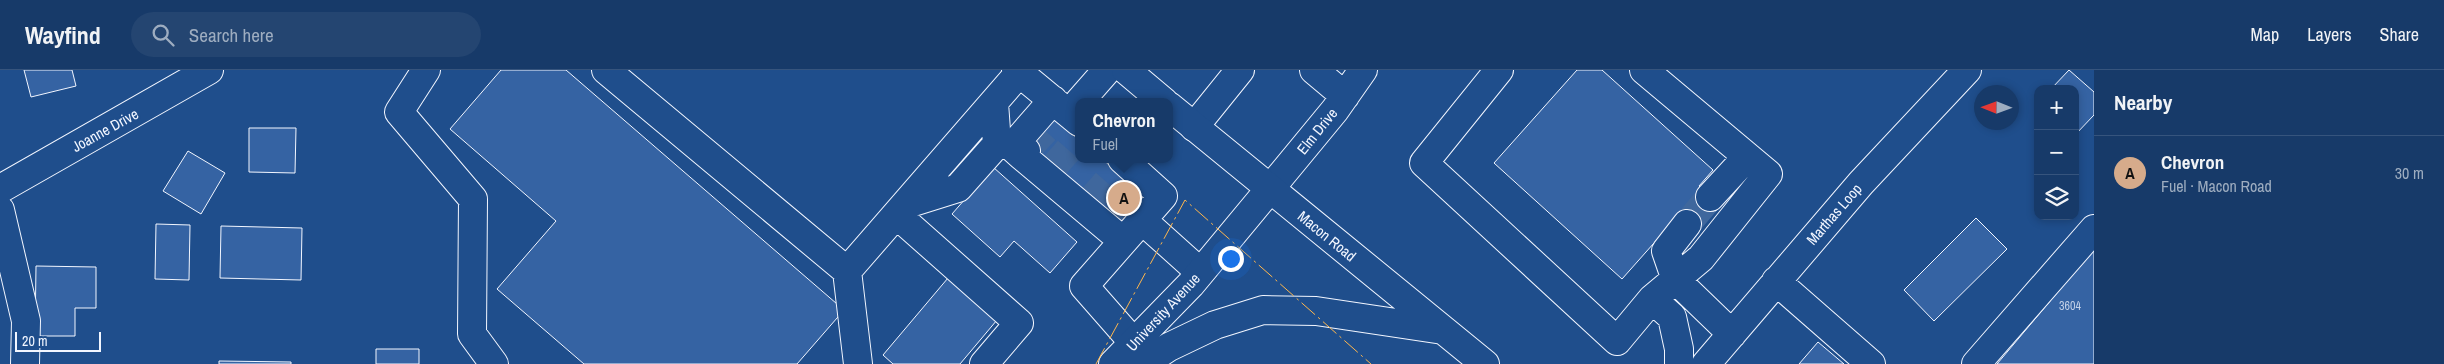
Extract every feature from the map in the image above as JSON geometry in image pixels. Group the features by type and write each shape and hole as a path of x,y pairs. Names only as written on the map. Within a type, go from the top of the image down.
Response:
{"main road":[{"name":"Joanne Drive","path":"0,189 209,70"},
{"path":"426,70 399,112 473,199 472,334 494,364"},
{"path":"606,70 847,271 858,364"},
{"path":"1084,98 1107,70"},
{"path":"1126,70 1159,98"},
{"path":"1194,127 1240,70"},
{"path":"1314,70 1345,96"},
{"name":"Elm Drive","path":"1269,190 1345,96 1362,70"},
{"path":"1499,70 1424,163 1616,340 1652,299 1701,258 1768,174 1644,70"},
{"name":"Marthas Loop","path":"1706,364 1860,182 1967,70"},
{"path":"847,271 994,103 1018,71 1070,116 1012,147 1024,154 1114,230"},
{"name":"Macon Road","path":"1173,109 1269,190 1485,364"},
{"path":"1710,197 1747,157"},
{"path":"1121,164 1144,186 1163,196 1142,220 1114,230 1084,286 1139,353 1169,347 1215,325 1263,310 1316,311 1444,331"},
{"name":"University Avenue","path":"1113,364 1139,353 1200,272 1269,190"},
{"path":"902,209 1019,323 984,364"},
{"path":"0,210 26,321 26,364"},
{"path":"1142,220 1200,272"},
{"path":"1687,224 1666,251 1676,280 1732,334"},
{"path":"1976,364 2094,230"},
{"path":"1776,281 1870,364"},
{"path":"1652,299 1672,317 1679,348 1679,364"}],"building":[{"path":"24,70 72,70 76,86 31,97"},
{"path":"501,70 566,70 844,310 797,364 584,364 497,289 556,221 450,129"},
{"path":"1577,70 1602,70 1713,170 1699,186 1720,206 1696,232 1678,216 1622,279 1494,163"},
{"path":"2069,70 2094,92 2094,115 2079,131 2079,85 2055,85"},
{"path":"1050,116 1075,137 1075,163 1107,163 1148,198 1121,230 1023,148"},
{"path":"249,128 296,128 295,173 249,172"},
{"path":"188,151 225,173 201,214 163,191"},
{"path":"993,167 1077,242 1050,273 1014,241 1000,257 952,214"},
{"path":"1976,218 2007,249 1934,321 1904,290"},
{"path":"156,224 190,225 189,280 155,279"},
{"path":"221,226 302,228 301,280 220,278"},
{"path":"2094,249 2094,364 1997,364"},
{"path":"36,266 96,267 96,308 75,308 75,336 35,336"},
{"path":"948,278 997,320 960,364 893,364 883,355"},
{"path":"1818,342 1844,364 1799,364"},
{"path":"376,349 419,349 419,364 376,364"},
{"path":"219,361 291,362 291,364 219,364"}],"tunnel":[{"path":"1026,151 1055,120"},
{"path":"1050,171 1075,142"},
{"path":"1088,203 1116,171"},
{"path":"1111,223 1140,191"},
{"path":"1687,224 1710,197"}],"power":[{"path":"1096,364 1185,200 1371,364"}],"place":[{"name":"Chevron","path":"1124,198"}]}
